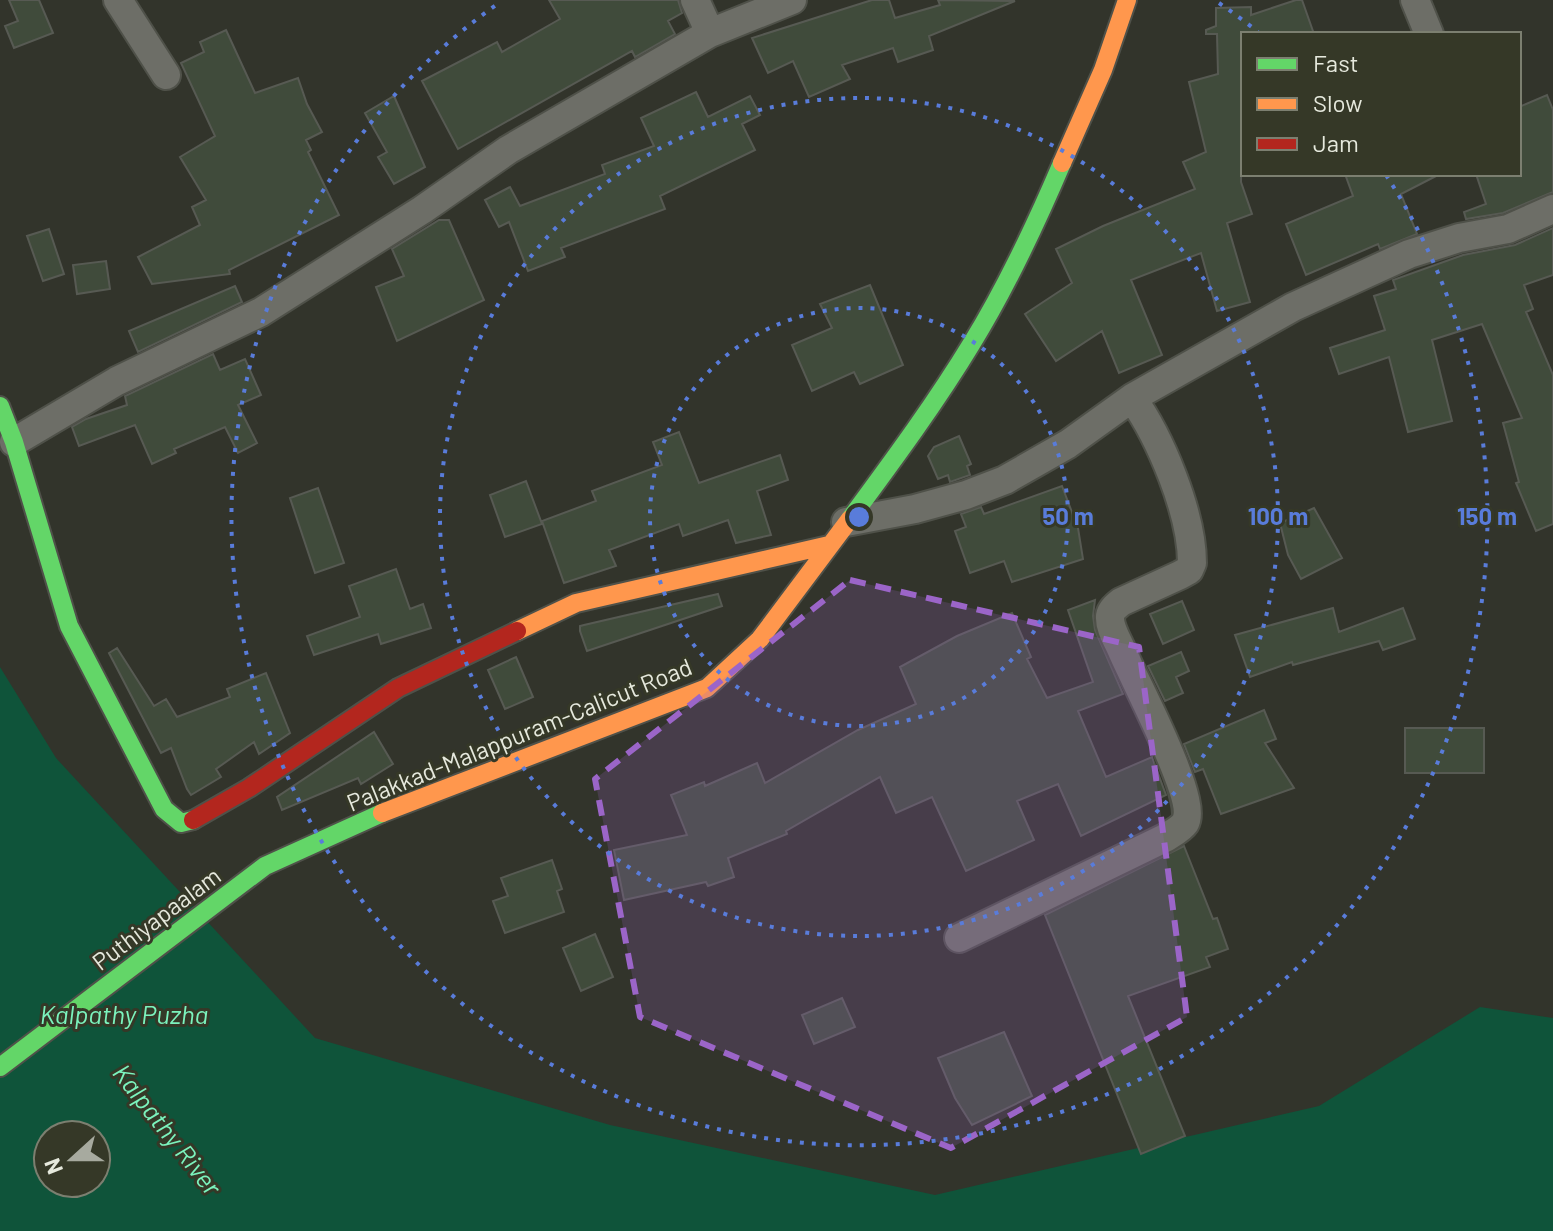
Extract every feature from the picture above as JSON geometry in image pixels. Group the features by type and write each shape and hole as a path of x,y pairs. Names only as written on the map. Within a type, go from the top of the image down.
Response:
{"main road":[{"name":"Palakkad-Malappuram-Calicut Road","path":"265,866 384,812 707,688 760,639 905,445 947,383 1011,273 1103,70 1127,0"},
{"path":"0,406 14,442 69,626 164,809 181,823 195,819 249,788 398,688 576,603 829,545"},
{"name":"Puthiyapaalam","path":"0,1067 265,866"}],"street":[{"path":"118,0 166,75"},
{"path":"695,0 710,33"},
{"path":"14,442 117,381 261,312 422,210 508,150 710,33 792,0"},
{"path":"1415,0 1428,32"},
{"path":"846,522 915,509 1005,480 1068,444 1132,398 1293,307 1409,254 1459,238 1508,229 1553,209"},
{"path":"959,938 1165,838 1184,824 1188,813 1185,795 1165,744 1122,652 1110,616 1114,607 1121,602 1180,575 1189,570 1192,563 1184,515 1162,448 1132,398"}],"highlighted area":[{"path":"850,580 1139,647 1187,1017 951,1148 640,1017 595,779"}],"water":[{"name":"Kalpathy Puzha","path":"0,667 56,758 315,1038 610,1125 935,1195 1319,1106 1480,1007 1553,1018 1553,1231 0,1231"}],"building":[{"path":"9,0 39,0 53,33 14,48 5,26 18,21"},
{"path":"549,0 678,0 682,13 668,21 675,34 635,57 632,51 458,149 422,81 497,42 502,52 560,19"},
{"path":"872,0 889,0 895,18 940,5 938,0 1015,1 929,36 933,50 898,62 893,48 842,65 850,79 809,97 793,61 768,73 752,38"},
{"path":"1302,0 1313,32 1241,32 1241,182 1252,214 1227,223 1250,302 1217,311 1201,253 1131,280 1162,355 1119,373 1102,331 1056,361 1025,314 1072,283 1056,249 1103,226 1195,189 1183,162 1206,152 1189,82 1218,74 1217,34 1206,34 1206,30 1216,26 1216,8 1251,7 1251,15"},
{"path":"226,30 255,93 298,78 322,132 306,140 311,150 308,152 339,215 229,270 230,274 152,284 138,257 200,225 192,207 206,200 180,157 215,136 181,63 204,52 200,42"},
{"path":"696,92 708,117 750,96 760,115 742,124 755,150 660,196 665,209 561,248 565,257 528,271 509,222 499,227 485,200 510,187 520,206 605,174 602,165 654,146 641,118"},
{"path":"1547,95 1553,110 1553,192 1503,213 1466,219 1464,212 1486,204 1477,176 1521,176 1521,106"},
{"path":"394,96 425,167 394,184 378,157 387,152 365,113"},
{"path":"1346,176 1436,176 1401,194 1417,234 1380,249 1378,244 1306,275 1286,224 1353,196"},
{"path":"439,220 449,220 484,300 397,341 376,287 404,276 392,249"},
{"path":"1553,228 1553,275 1524,285 1533,309 1526,312 1553,375 1553,524 1536,531 1516,483 1519,482 1503,423 1522,418 1482,324 1432,340 1452,421 1408,432 1389,357 1339,374 1330,348 1385,330 1374,296 1396,289 1393,280 1463,255 1515,245"},
{"path":"49,229 64,274 43,281 27,236"},
{"path":"106,261 110,289 77,294 73,265"},
{"path":"870,285 903,365 860,384 854,372 812,391 792,345 832,328 820,304"},
{"path":"235,286 242,302 138,352 129,331"},
{"path":"213,354 220,370 245,359 261,395 238,405 257,443 238,453 225,427 174,449 176,453 152,464 135,425 79,446 72,427 127,405 125,396"},
{"path":"679,432 699,483 780,455 788,480 757,491 771,535 736,543 728,520 683,536 679,524 609,550 616,566 564,583 542,521 596,501 592,491 662,465 653,442"},
{"path":"959,436 971,464 967,466 970,475 950,482 948,475 938,479 928,456 934,447"},
{"path":"526,481 542,524 505,537 490,495"},
{"path":"1062,486 1078,528 1083,559 1012,582 1004,561 970,573 955,531 966,527 961,514 981,507 984,514"},
{"path":"318,488 344,563 315,573 290,498"},
{"path":"1314,508 1342,558 1301,579 1288,555 1280,523"},
{"path":"396,569 410,609 423,604 431,628 381,644 378,634 314,655 307,636 360,617 349,586"},
{"path":"718,594 722,606 587,651 580,631 580,626"},
{"path":"1095,600 1095,630 1123,694 1078,711 1106,777 1152,757 1166,795 1081,836 1058,784 1017,801 1034,840 966,871 932,797 896,813 880,777 786,831 787,834 728,858 734,877 708,886 706,882 624,900 614,850 687,835 671,795 704,782 705,786 757,763 765,783 858,730 916,704 900,667 957,636 1012,613 1031,657 1027,659 1047,698 1093,682 1068,610"},
{"path":"1182,601 1194,630 1163,644 1150,614"},
{"path":"1333,608 1339,632 1403,608 1415,639 1383,650 1379,641 1293,665 1292,662 1250,677 1235,635"},
{"path":"117,648 154,706 166,699 177,717 230,697 227,689 266,673 290,733 259,754 254,742 216,769 221,777 191,795 171,748 161,753 109,653"},
{"path":"1181,652 1189,671 1176,677 1183,693 1165,701 1148,666"},
{"path":"516,657 533,697 505,709 488,670"},
{"path":"1264,710 1276,739 1265,743 1294,788 1221,814 1203,769 1195,772 1184,744"},
{"path":"1405,728 1484,728 1484,773 1405,773"},
{"path":"374,732 393,764 361,784 358,778 282,810 277,797"},
{"path":"1184,846 1228,949 1206,957 1210,967 1128,996 1185,1136 1141,1154 1045,915"},
{"path":"552,860 562,889 557,891 564,912 505,933 493,901 508,896 501,878"},
{"path":"595,934 613,977 581,991 563,948"},
{"path":"842,998 855,1027 814,1044 802,1015"},
{"path":"1004,1032 1032,1096 972,1125 955,1098 938,1058"}],"traffic: fast":[{"path":"850,519 972,343 1020,254 1062,163"},
{"path":"0,406 14,442 69,626 164,809 181,823 193,820"},
{"path":"0,1067 265,866 382,813"}],"traffic: slow":[{"path":"1062,163 1103,70 1127,0"},
{"path":"382,813 707,688 760,639 850,519"},
{"path":"517,631 576,603 829,545"}],"traffic: jam":[{"path":"193,820 249,788 398,688 517,631"}],"water label":[{"name":"Kalpathy River","path":"168,1129"}]}
